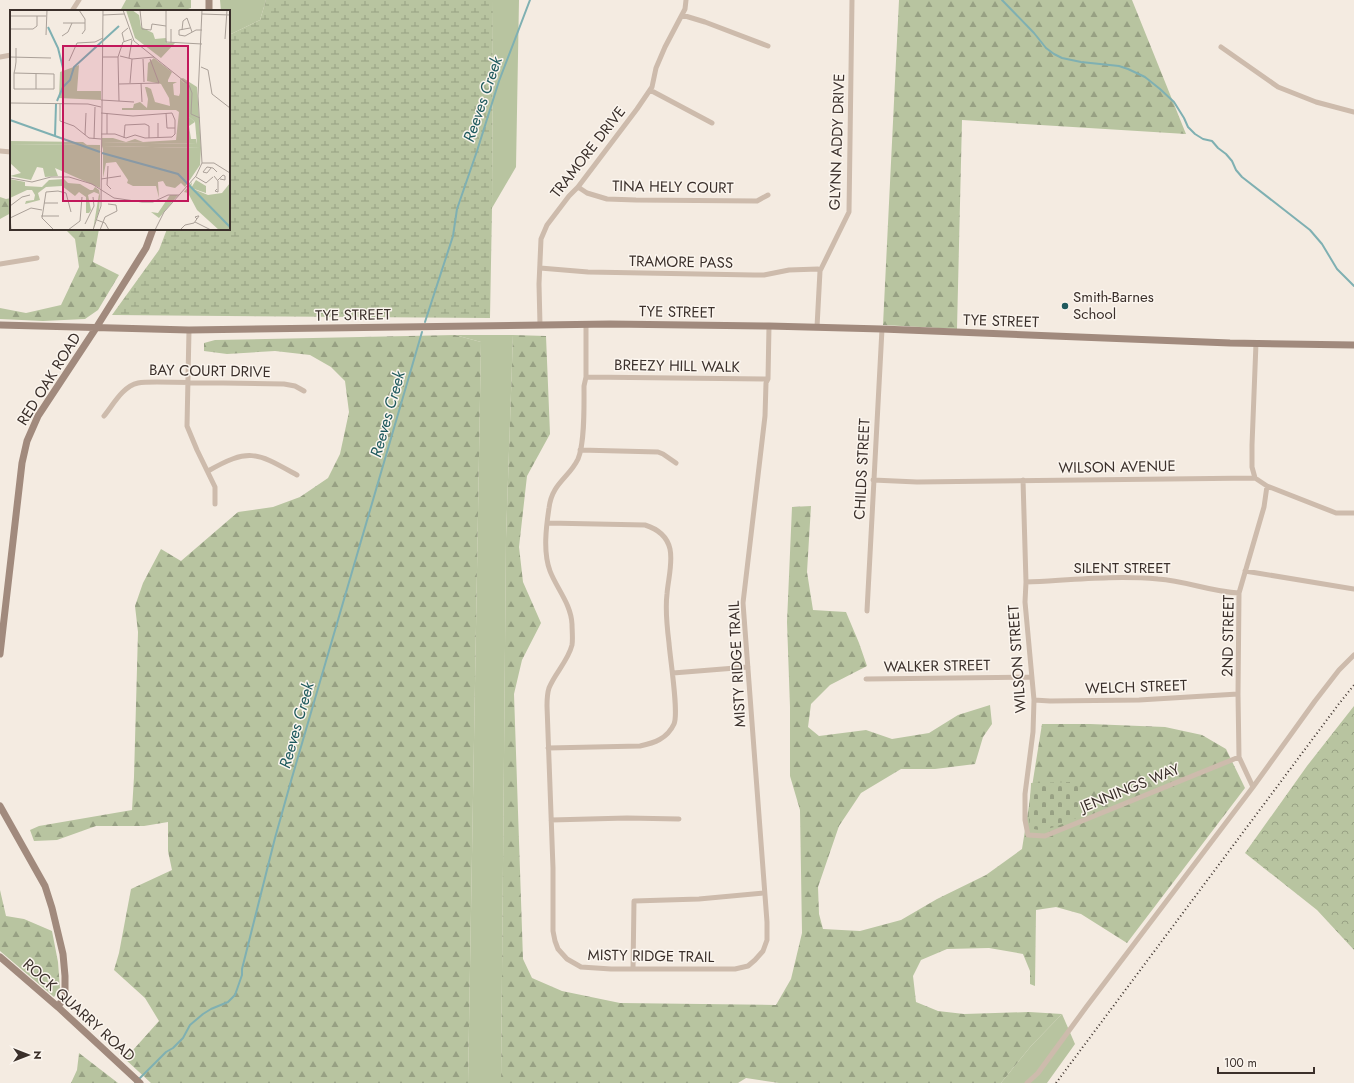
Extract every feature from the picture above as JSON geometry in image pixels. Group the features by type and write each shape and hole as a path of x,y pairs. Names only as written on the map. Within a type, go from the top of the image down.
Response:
{"street":[{"path":"73,10 78,0"},
{"path":"209,10 210,0"},
{"name":"TRAMORE DRIVE","path":"540,326 539,284 541,239 547,225 569,196 578,187 652,87 656,68 682,15 686,0"},
{"name":"GLYNN ADDY DRIVE","path":"817,327 820,271 849,212 852,0"},
{"path":"682,15 705,22 768,46"},
{"path":"1221,47 1278,87 1316,102 1354,112"},
{"path":"0,57 10,55"},
{"path":"650,90 712,123"},
{"path":"0,151 10,152"},
{"name":"TINA HELY COURT","path":"578,187 587,193 608,199 757,201 768,195"},
{"name":"RED OAK ROAD","path":"0,654 21,475 27,441 38,416 96,328 146,248 153,230"},
{"path":"0,264 37,258"},
{"name":"TRAMORE PASS","path":"540,268 588,272 754,275 764,275 789,270 818,269 820,271"},
{"name":"TYE STREET","path":"0,325 189,330 540,326 586,324 769,326 1230,343 1354,345"},
{"name":"MISTY RIDGE TRAIL","path":"586,324 586,377 584,386 582,444 578,460 556,487 550,498 546,558 556,584 568,606 572,622 572,644 566,659 548,690 547,706 554,901 553,931 554,941 558,949 567,959 581,967 633,969 735,970 748,966 755,960 763,951 767,940 767,922 743,603 765,416 766,383 768,379 769,326"},
{"name":"CHILDS STREET","path":"867,611 882,329"},
{"path":"189,330 187,426 215,486 215,504"},
{"path":"1256,343 1252,445 1252,467 1255,478 1267,486 1336,513 1354,513"},
{"name":"BREEZY HILL WALK","path":"586,377 768,379"},
{"name":"BAY COURT DRIVE","path":"104,416 118,397 127,388 137,383 284,384 295,386 304,390"},
{"path":"580,450 658,452 676,463"},
{"path":"208,471 234,457 248,455 266,458 297,475"},
{"name":"WILSON AVENUE","path":"873,480 917,482 1255,478"},
{"name":"WILSON STREET","path":"1023,480 1026,582 1025,610 1034,700 1033,732 1025,794 1025,820 1028,835"},
{"name":"2ND STREET","path":"1253,787 1239,757 1239,593 1264,507 1267,486"},
{"path":"548,523 645,525 661,532 670,548 671,557 666,596 666,616 676,712 675,724 664,738 655,743 640,746 548,748"},
{"path":"1245,571 1354,589"},
{"name":"SILENT STREET","path":"1026,582 1157,578 1181,581 1223,592 1239,593"},
{"path":"1027,1083 1038,1073 1253,787 1315,700 1339,670 1354,655"},
{"path":"673,673 748,667"},
{"name":"WALKER STREET","path":"866,679 1032,677"},
{"name":"WELCH STREET","path":"1034,700 1125,700 1238,694"},
{"name":"JENNINGS WAY","path":"1028,835 1046,836 1239,757"},
{"path":"0,806 45,886 52,908 63,954 65,976 66,995 58,1007"},
{"path":"551,820 627,818 679,819"},
{"path":"633,969 634,901 699,899 764,893"},
{"name":"ROCK QUARRY ROAD","path":"0,957 58,1007 140,1083"}],"green space":[{"path":"126,0 191,0 191,8 185,10 121,10"},
{"path":"220,0 266,0 260,20 230,35 230,10 221,10"},
{"path":"266,0 493,0 490,318 112,315 159,250 167,230 230,230 230,35 260,20"},
{"path":"493,0 519,0 516,167 492,208"},
{"path":"899,0 1132,0 1186,134 962,120 957,329 883,325"},
{"path":"0,197 6,199 10,198 10,214 0,219"},
{"path":"66,230 99,230 93,262 119,275 98,310 85,319 43,321 0,319 0,308 26,313 61,305 79,267 75,239"},
{"path":"455,335 513,335 506,538 501,1083 468,1083 481,342"},
{"path":"455,335 481,342 468,1083 151,1083 125,1059 159,1021 145,998 114,970 119,953 131,889 172,870 168,851 168,822 144,826 96,826 57,840 34,841 30,830 39,826 132,810 138,632 135,606 143,583 161,549 181,561 238,512 273,507 300,497 328,478 340,454 349,412 345,381 331,367 310,355 275,351 227,354 204,351 204,343 215,340"},
{"path":"513,335 546,336 550,434 527,476 519,547 523,582 541,623 522,660 514,694 523,959 532,978 562,991 620,1003 776,1005 791,979 802,933 800,810 790,776 790,707 787,622 792,507 811,506 807,572 813,610 846,612 867,666 830,685 811,704 808,727 819,736 866,730 892,739 929,733 958,715 990,705 992,724 983,737 975,764 935,769 901,769 861,793 839,826 818,887 819,914 823,929 860,931 901,920 937,899 986,875 1022,849 1042,724 1165,727 1202,735 1226,749 1245,788 1127,943 1081,914 1056,907 1036,910 1035,986 1030,984 1030,971 1023,954 989,948 947,949 921,960 913,976 916,1002 938,1011 964,1014 1029,1012 1062,1014 1031,1046 1001,1083 779,1083 746,1078 738,1083 501,1083 506,538"},
{"path":"1354,706 1354,950 1317,910 1245,853 1307,766"},
{"path":"1078,782 1079,817 1052,828 1038,830 1033,828 1029,820 1031,783"},
{"path":"0,890 6,916 24,919 52,931 58,962 60,989 54,997 0,951"},
{"path":"1062,1014 1075,1044 1047,1083 1001,1083 1031,1046"},
{"path":"79,1053 118,1083 71,1083 77,1070"}],"waterway":[{"name":"Reeves Creek","path":"425,322 453,236 457,209 499,81 530,0"},
{"path":"1002,0 1034,33 1046,48 1054,54 1062,58 1081,62 1119,66 1145,77 1160,89 1174,102 1188,127 1195,134 1203,139 1212,141 1232,161 1236,170 1242,177 1310,230 1322,244 1337,269 1354,286"},
{"name":"Reeves Creek","path":"135,1083 166,1052 173,1048 183,1038 190,1025 203,1014 228,1002 235,995 242,975 242,969 275,838 291,781 422,332"}],"railway":[{"path":"1056,1083 1354,685"}],"place":[{"name":"Smith-Barnes School","path":"1065,306"}]}
